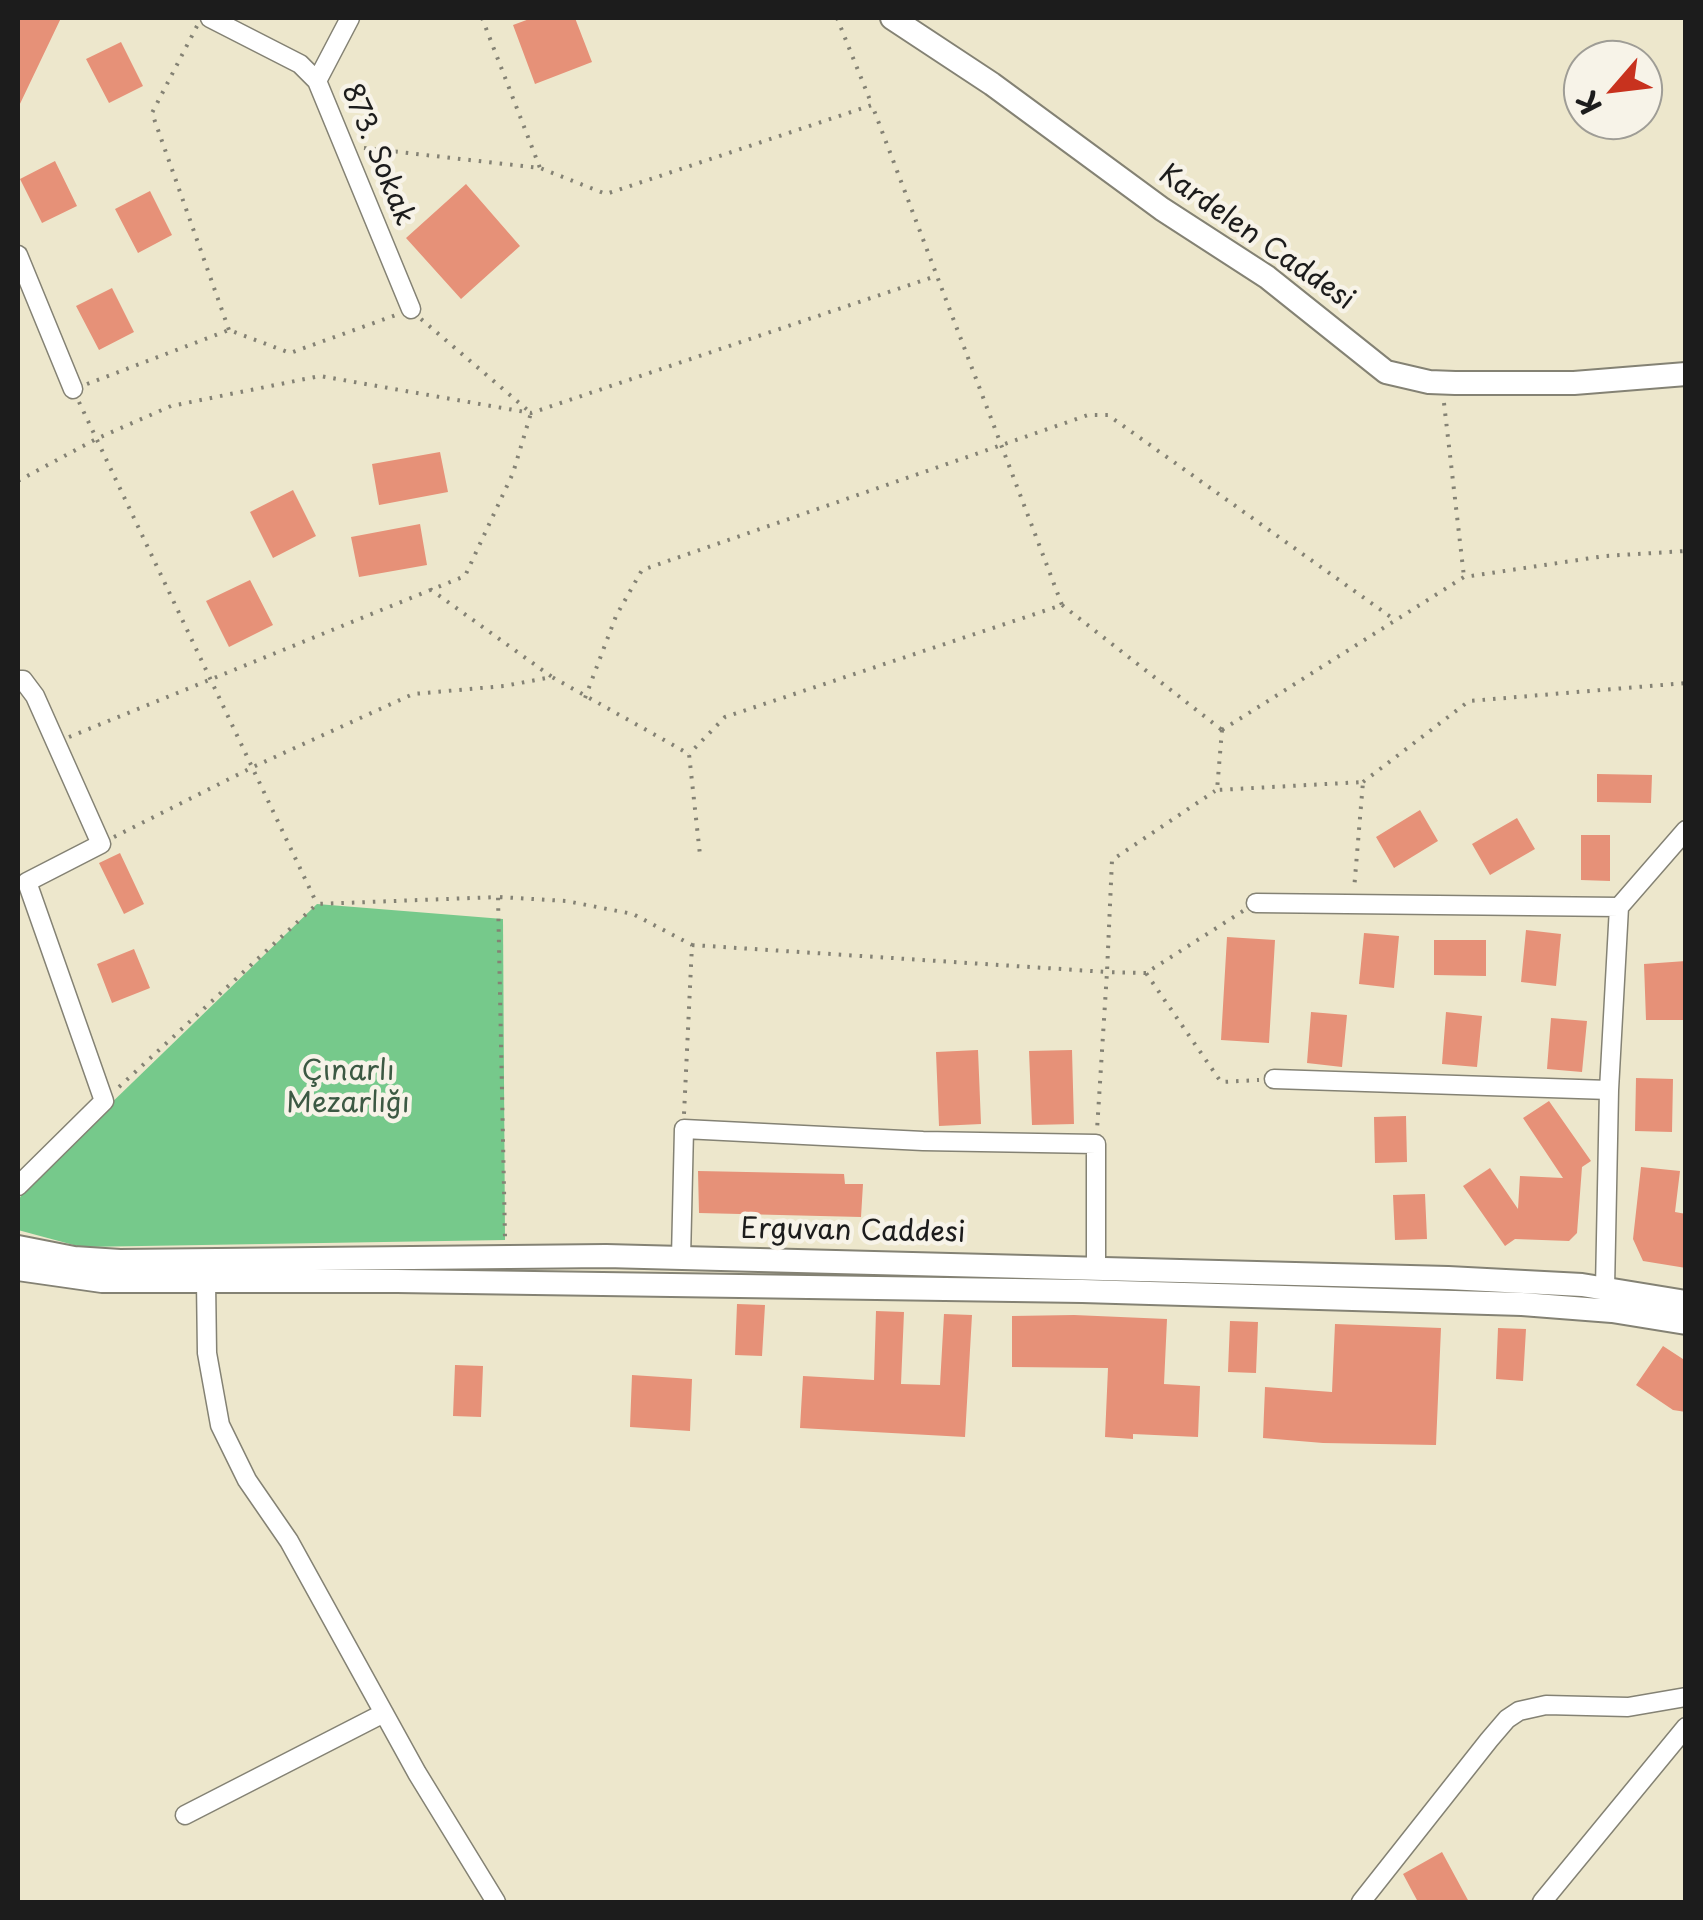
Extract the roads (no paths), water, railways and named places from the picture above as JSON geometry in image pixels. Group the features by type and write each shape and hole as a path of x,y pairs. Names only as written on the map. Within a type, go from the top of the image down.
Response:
{"street":[{"name":"873. Sokak","path":"210,18 300,64 316,81 411,310"},
{"path":"316,81 350,18"},
{"name":"Kardelen Caddesi","path":"892,18 992,84 1162,209 1266,277 1386,372 1442,383 1574,382 1686,374"},
{"path":"18,256 73,389"},
{"path":"18,680 29,686 101,844 22,880 104,1100 18,1186"},
{"path":"1605,1288 1609,1090 1619,908 1686,830"},
{"path":"1256,903 1619,908"},
{"path":"1274,1079 1609,1090"},
{"path":"681,1258 684,1129 923,1141 1096,1144 1096,1269"},
{"name":"Erguvan Caddesi","path":"18,1247 74,1258 120,1261 681,1258 1448,1278 1605,1288 1686,1302"},
{"path":"18,1269 102,1281 1102,1292 1522,1304 1612,1311 1686,1324"},
{"path":"206,1281 207,1354 220,1425 247,1480 289,1541 384,1713 496,1902"},
{"path":"1361,1902 1489,1740 1519,1711 1546,1706 1628,1707 1686,1697"},
{"path":"185,1815 384,1713"},
{"path":"1542,1902 1686,1727"}],"park label":[{"name":"Çınarlı Mezarlığı","path":"348,1088"}]}
